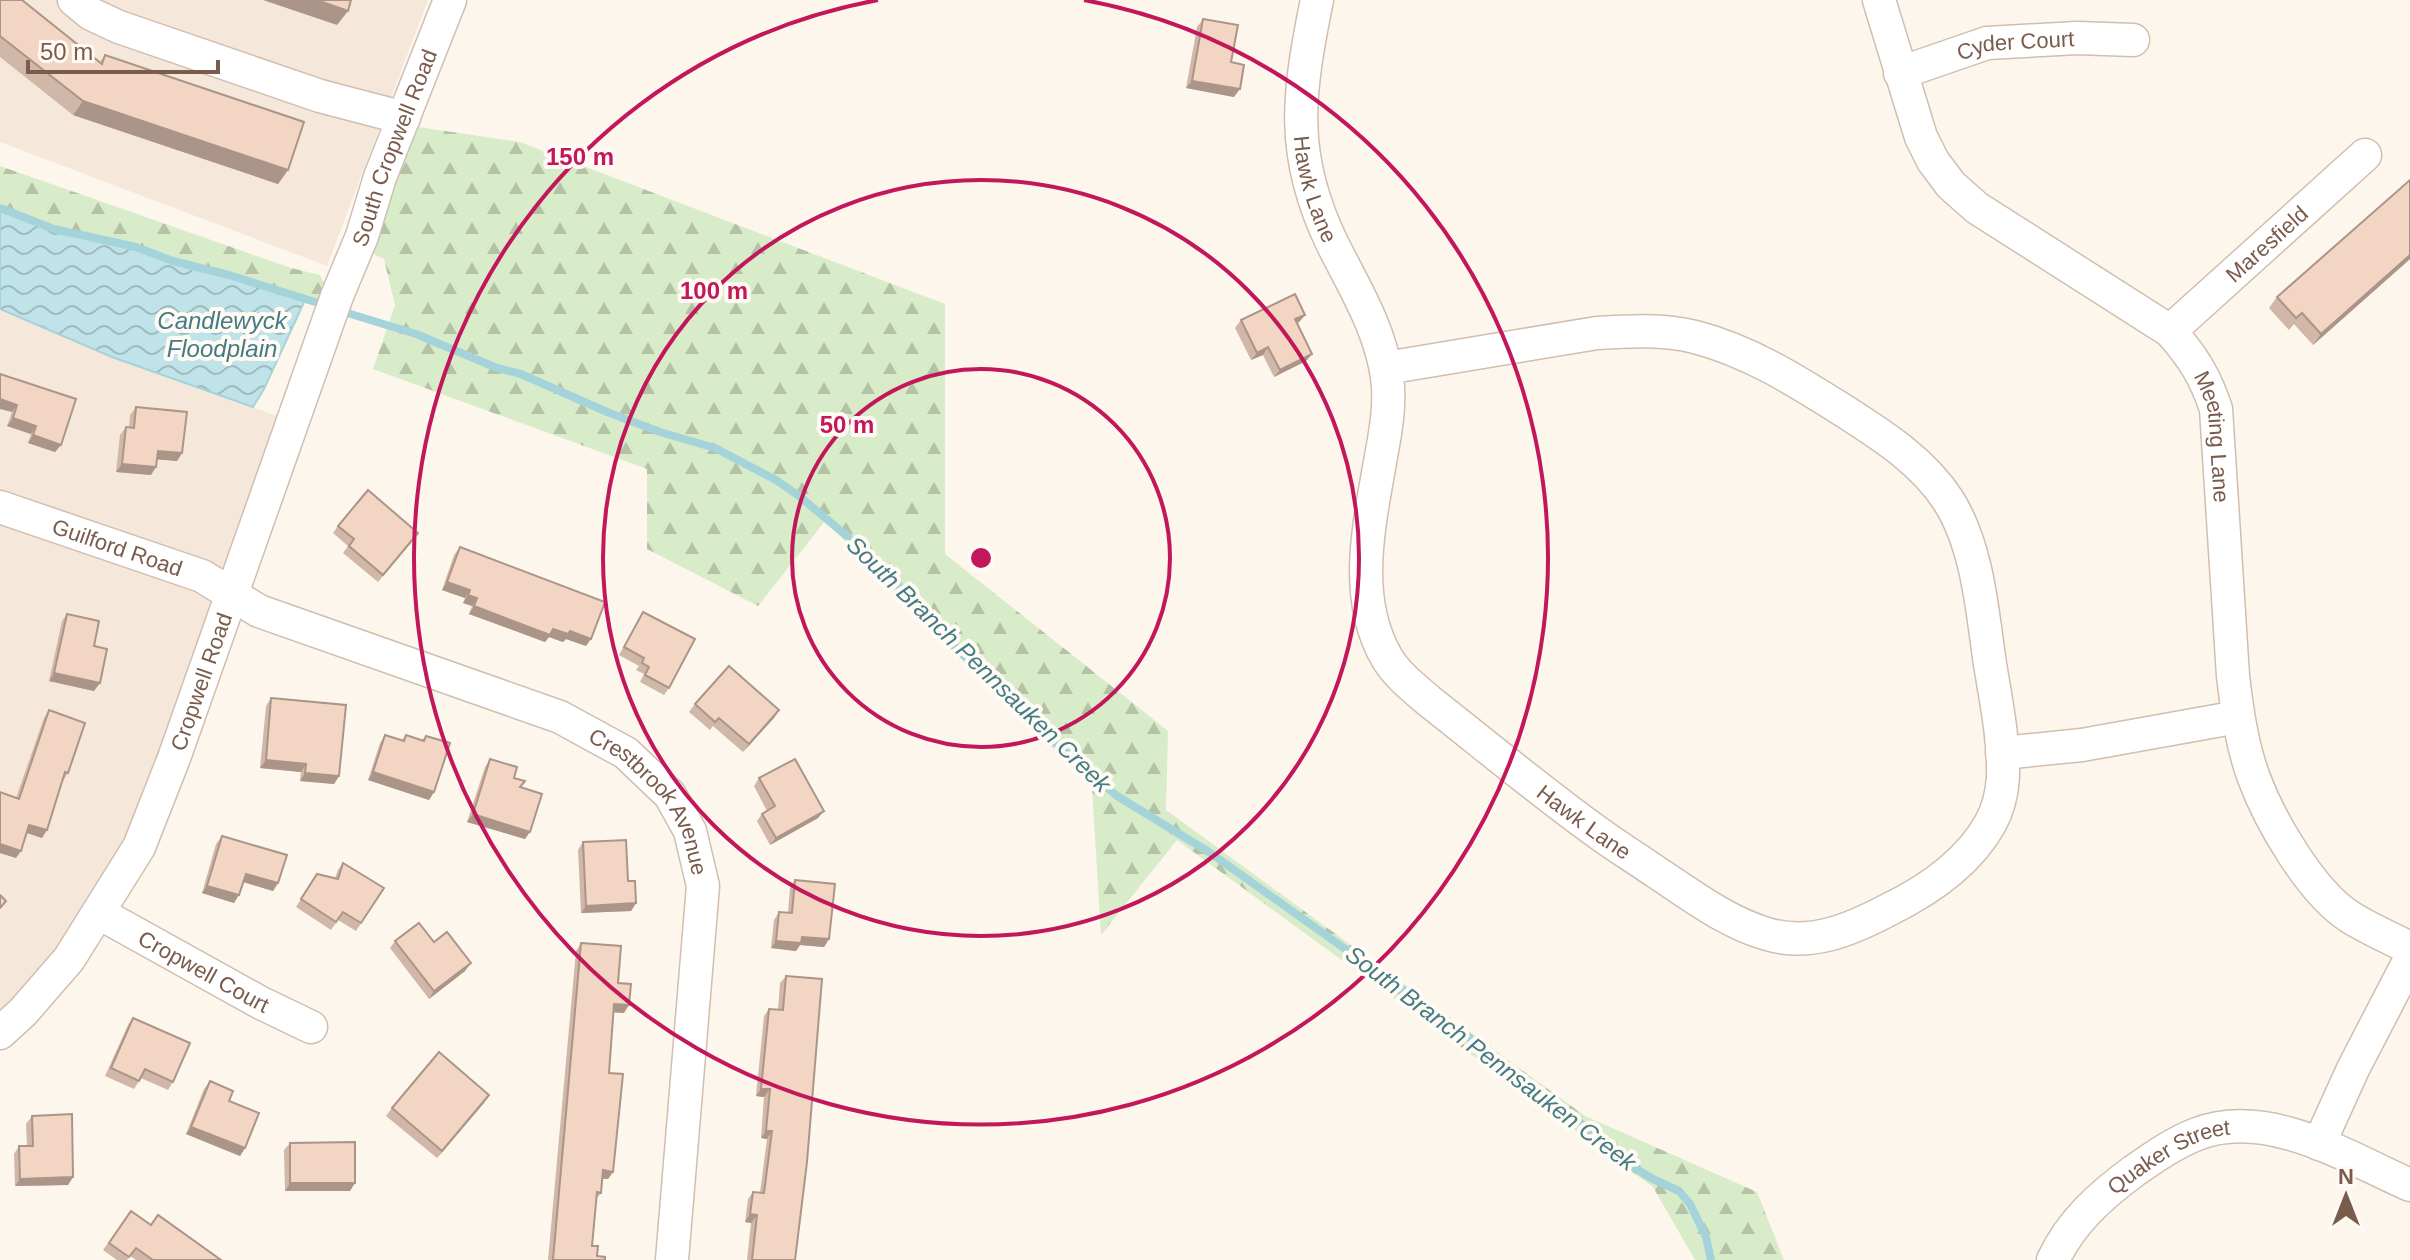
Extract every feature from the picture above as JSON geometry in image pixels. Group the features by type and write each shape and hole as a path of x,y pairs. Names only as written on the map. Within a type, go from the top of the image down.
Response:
{"street":[{"path":"74,0 91,14 119,27 320,96 404,118"},
{"name":"South Cropwell Road","path":"337,296 450,0"},
{"name":"Hawk Lane","path":"1317,0 1300,106 1301,141 1318,210 1373,325 1386,368 1388,412 1365,571 1367,601 1374,631 1388,660 1407,682 1558,804 1710,908 1737,923 1767,934 1796,940 1852,928 1929,887 1973,847 1990,825 1999,802 2003,779 1983,616 1971,556 1949,501 1931,478 1887,439 1780,370 1693,336 1629,331 1597,333 1386,368"},
{"name":"Meeting Lane","path":"1879,0 1921,137 1933,161 1951,185 1977,208 2170,331 2193,357 2208,383 2216,409 2230,641 2238,717 2253,777 2293,853 2316,886 2348,916 2410,948"},
{"name":"Cyder Court","path":"1900,73 1987,43 2077,38 2133,40"},
{"name":"Maresfield","path":"2170,331 2365,155"},
{"name":"Cropwell Road","path":"0,1033 23,1012 69,959 139,847 174,758 337,296"},
{"name":"Guilford Road","path":"0,507 202,576 231,594"},
{"name":"Crestbrook Avenue","path":"231,594 259,611 560,717 626,753 670,795 690,831 703,886 672,1260"},
{"path":"2002,753 2082,745 2238,717"},
{"name":"Cropwell Court","path":"99,913 261,1003 311,1027"},
{"path":"2319,1144 2358,1059 2410,959"},
{"name":"Quaker Street","path":"2053,1260 2070,1229 2093,1203 2145,1163 2198,1133 2226,1127 2255,1126 2282,1131 2319,1144 2410,1185"}],"shaded area":[{"path":"0,0 428,0 327,266 0,142"},
{"path":"0,309 112,357 294,422 139,847 0,1033"}],"green space":[{"path":"404,125 520,142 945,304 945,554 1168,731 1166,810 1585,1116 1757,1192 1784,1260 1695,1260 1653,1187 1177,840 1101,935 1092,787 825,521 758,606 647,549 647,469 373,369 395,305 384,259 354,244"},
{"path":"0,166 291,268 320,275 336,309 136,247 54,229 0,208"}],"water":[{"name":"Candlewyck Floodplain","path":"0,208 54,229 136,247 174,261 306,298 253,407 112,357 0,309"}],"building":[{"path":"0,0 22,0 102,64 105,55 304,122 288,170 83,101 0,36"},
{"path":"317,0 351,0 348,11"},
{"path":"1203,19 1238,25 1231,62 1244,65 1240,89 1192,81"},
{"path":"2410,180 2410,255 2321,334 2302,313 2296,318 2277,297"},
{"path":"1295,294 1305,315 1295,319 1312,354 1280,370 1268,347 1257,353 1241,320"},
{"path":"0,374 76,399 61,445 33,435 36,426 13,418 17,405 0,399"},
{"path":"136,407 187,412 182,453 158,451 156,467 122,464 126,427 134,428"},
{"path":"368,490 418,533 383,575 349,546 354,539 338,526"},
{"path":"460,547 605,602 591,639 553,629 550,635 474,606 477,598 468,595 470,590 447,582"},
{"path":"643,612 695,639 669,688 645,675 649,667 642,663 644,658 624,647"},
{"path":"67,614 99,621 94,646 107,649 100,683 54,673"},
{"path":"729,666 779,710 749,744 719,718 715,722 695,704"},
{"path":"271,698 346,705 339,776 305,773 306,764 266,760"},
{"path":"49,710 85,723 68,773 65,772 47,830 29,825 21,851 0,844 0,792 19,799"},
{"path":"385,735 404,741 406,735 424,741 426,736 450,743 434,792 373,772"},
{"path":"490,759 517,767 514,778 525,781 520,787 542,794 530,832 473,814"},
{"path":"795,759 824,811 776,838 762,814 775,806 759,778"},
{"path":"222,836 287,855 278,883 246,874 239,895 207,886"},
{"path":"626,840 628,881 635,881 636,903 586,906 583,842"},
{"path":"343,863 384,888 361,923 343,912 336,922 301,899 317,874 338,879"},
{"path":"795,880 835,884 829,939 802,937 801,943 776,941 779,912 792,913"},
{"path":"419,923 434,942 447,932 471,963 434,991 395,941"},
{"path":"581,943 621,946 618,983 631,984 629,1005 614,1004 609,1073 623,1074 613,1172 603,1170 601,1193 597,1192 592,1246 598,1246 597,1256 605,1257 605,1260 553,1260"},
{"path":"786,976 822,979 807,1162 795,1260 752,1260 757,1215 750,1214 753,1192 764,1193 772,1131 766,1131 770,1089 761,1089 769,1009 783,1010"},
{"path":"133,1018 190,1043 173,1082 145,1069 139,1081 111,1068"},
{"path":"439,1052 489,1095 442,1151 392,1108"},
{"path":"210,1081 233,1091 229,1101 259,1113 245,1148 191,1127"},
{"path":"72,1114 73,1177 20,1179 19,1146 33,1146 32,1116"},
{"path":"355,1142 355,1183 290,1183 290,1143"},
{"path":"131,1211 151,1225 158,1215 221,1260 153,1260 136,1248 129,1257 109,1243"}],"waterway":[{"name":"South Branch Pennsauken Creek","path":"0,208 54,229 136,247 173,261 328,306"},
{"name":"South Branch Pennsauken Creek","path":"341,311 416,334 497,368 521,374 607,412 715,448 776,480 872,557 927,620 1044,733 1117,796 1209,852 1466,1035 1630,1165 1679,1191 1690,1204 1706,1237 1711,1260"}]}
